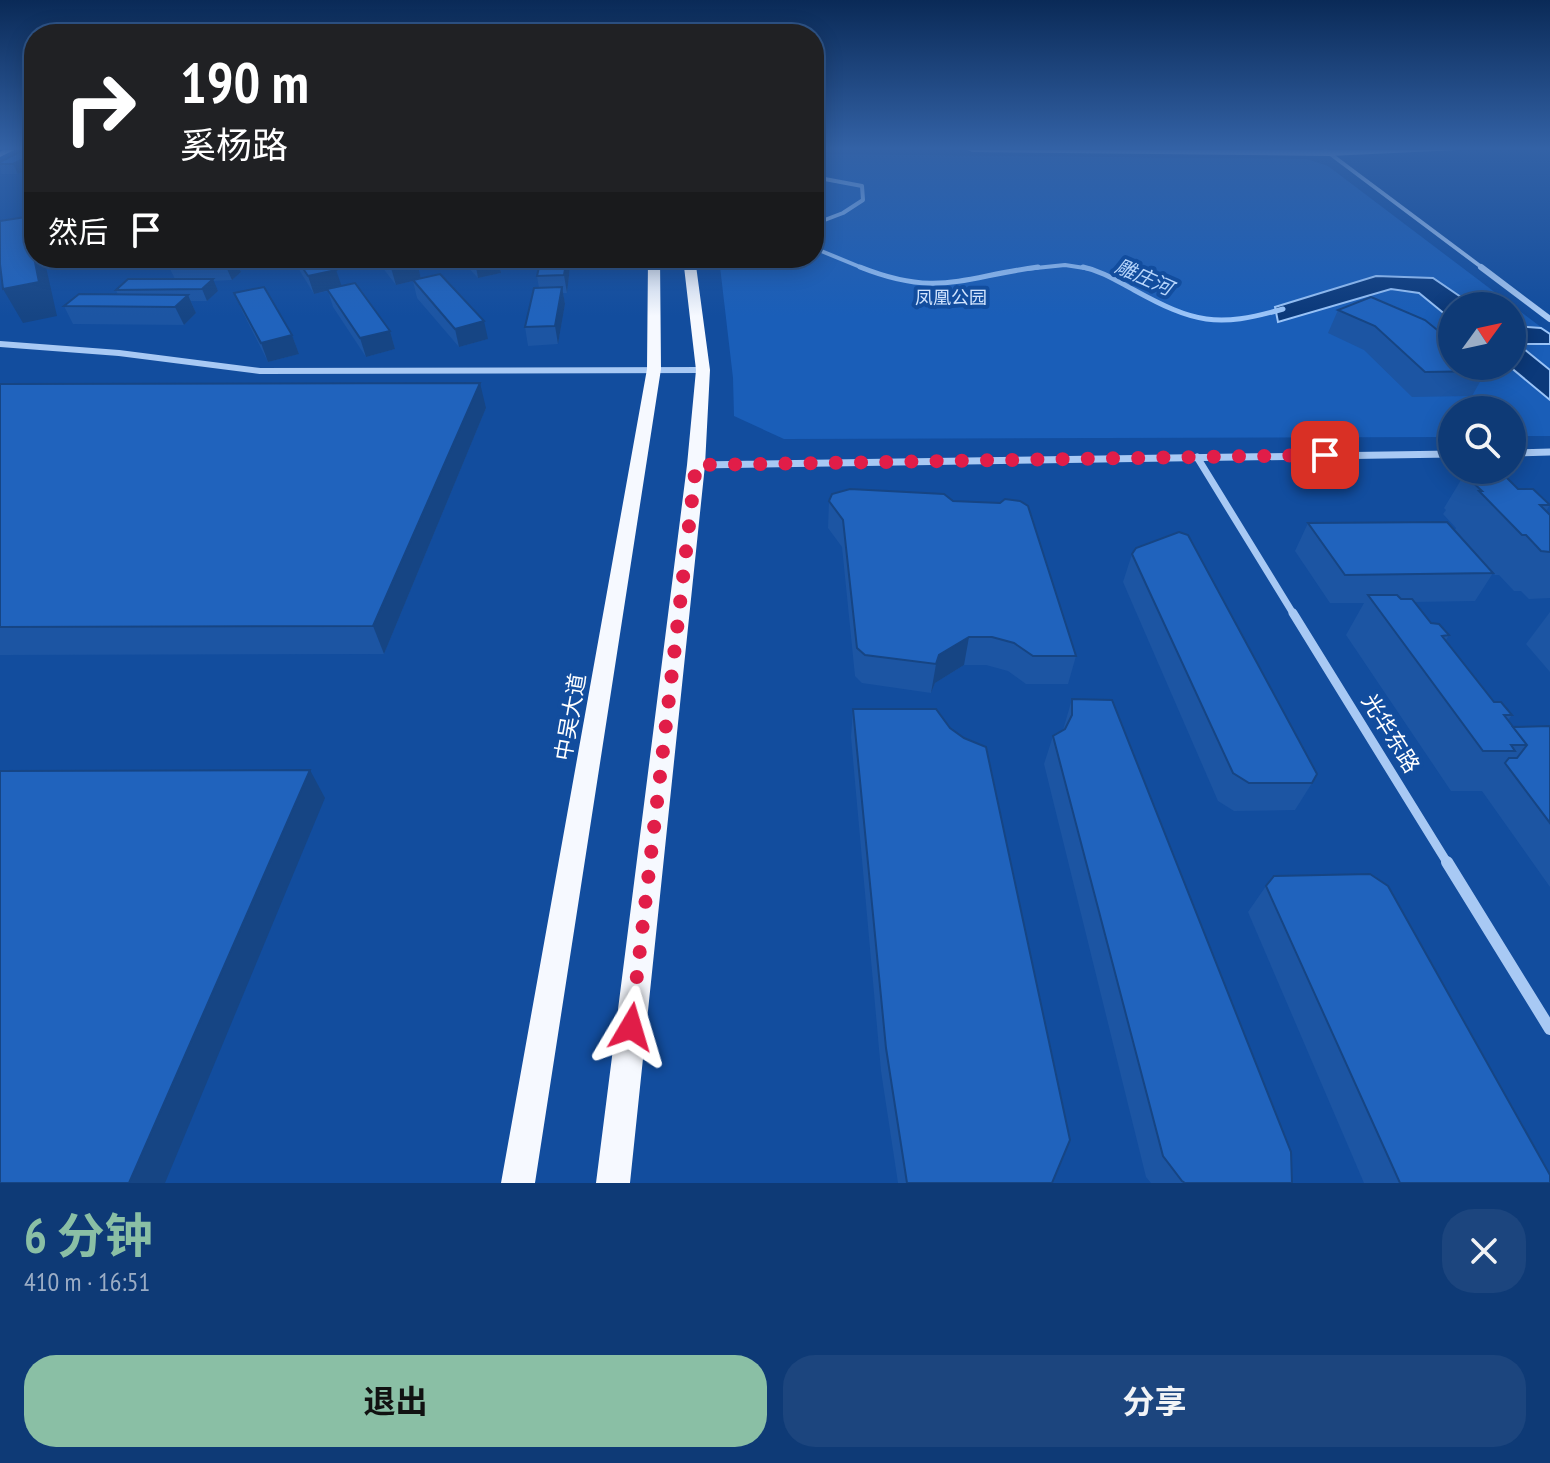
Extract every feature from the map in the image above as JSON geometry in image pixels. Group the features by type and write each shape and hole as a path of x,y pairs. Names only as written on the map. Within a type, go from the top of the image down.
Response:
{"main road":[{"name":"中吴大道","path":"518,1183 654,369 654,268"},
{"path":"613,1183 696,465 703,370 690,268"}],"street":[{"path":"1398,205 1550,319"},
{"path":"0,344 119,353 260,371 703,370"},
{"path":"1526,453 1550,452"},
{"path":"696,465 1438,454"},
{"name":"光华东路","path":"1197,457 1550,1029"}],"green space":[{"name":"凤凰公园","path":"824,205 1380,205 1494,292 1438,292 1438,380 1526,380 1526,316 1550,334 1550,436 1526,436 1526,396 1438,396 1438,437 784,439 734,416 733,378 720,268 824,268"}],"shaded area":[{"path":"1376,276 1433,278 1454,292 1438,292 1438,309 1419,293 1391,289 1278,322 1275,307"},
{"path":"1526,327 1541,328 1550,334 1550,344 1526,344"},
{"path":"1526,351 1550,370 1550,400 1526,380"}],"building":[{"path":"24,217 24,268 36,268 39,282 3,289 0,221"},
{"path":"171,268 228,268 227,269"},
{"path":"303,268 336,270 308,276"},
{"path":"539,268 565,268 564,275 537,276"},
{"path":"440,274 484,321 455,329 413,280"},
{"path":"128,279 213,279 202,289 116,290"},
{"path":"355,283 390,331 360,338 327,289"},
{"path":"264,287 292,335 261,343 234,293"},
{"path":"562,287 555,326 525,327 534,288"},
{"path":"79,294 188,295 175,307 64,306"},
{"path":"1371,297 1425,320 1438,331 1438,372 1425,372 1375,326 1338,310"},
{"path":"480,383 373,626 0,627 0,384"},
{"path":"1475,484 1513,484 1518,489 1533,489 1550,505 1540,505 1550,515 1550,552 1541,551 1526,535 1522,535 1479,491 1482,491"},
{"path":"850,489 944,494 953,501 1000,503 1005,499 1020,501 1028,506 1076,656 1033,656 1014,643 992,637 969,637 939,655 936,664 865,655 857,648 843,520 829,501 832,494"},
{"path":"1447,522 1493,573 1345,575 1308,523"},
{"path":"1179,532 1188,535 1317,774 1312,783 1249,783 1233,773 1132,554 1136,548"},
{"path":"1368,595 1397,595 1401,599 1412,599 1431,623 1439,624 1449,635 1442,636 1494,702 1501,702 1512,715 1504,715 1527,745 1511,745 1515,751 1483,751"},
{"path":"1072,699 1112,700 1291,1152 1292,1183 1185,1183 1163,1156 1053,736 1065,729 1072,715"},
{"path":"853,709 936,709 950,728 986,747 1070,1140 1052,1183 907,1183 886,1048"},
{"path":"1550,726 1550,823 1505,763 1509,758 1517,758 1527,745 1513,727"},
{"path":"310,770 129,1183 0,1183 0,771"},
{"path":"1370,874 1388,886 1550,1175 1550,1183 1400,1183 1266,886 1274,876"}],"waterway":[{"name":"雕庄河","path":"824,220 855,205"},
{"name":"雕庄河","path":"824,252 861,267"},
{"name":"雕庄河","path":"1026,269 1065,265 1087,268"},
{"name":"雕庄河","path":"861,267 887,276 931,283 969,280 1038,267"},
{"name":"雕庄河","path":"861,267 865,269"},
{"name":"雕庄河","path":"1083,267 1087,268"},
{"name":"雕庄河","path":"1087,268 1091,269"},
{"name":"雕庄河","path":"1087,268 1190,316 1240,319 1283,309"}],"route":[{"path":"631,1027 696,465 1325,455"}]}
